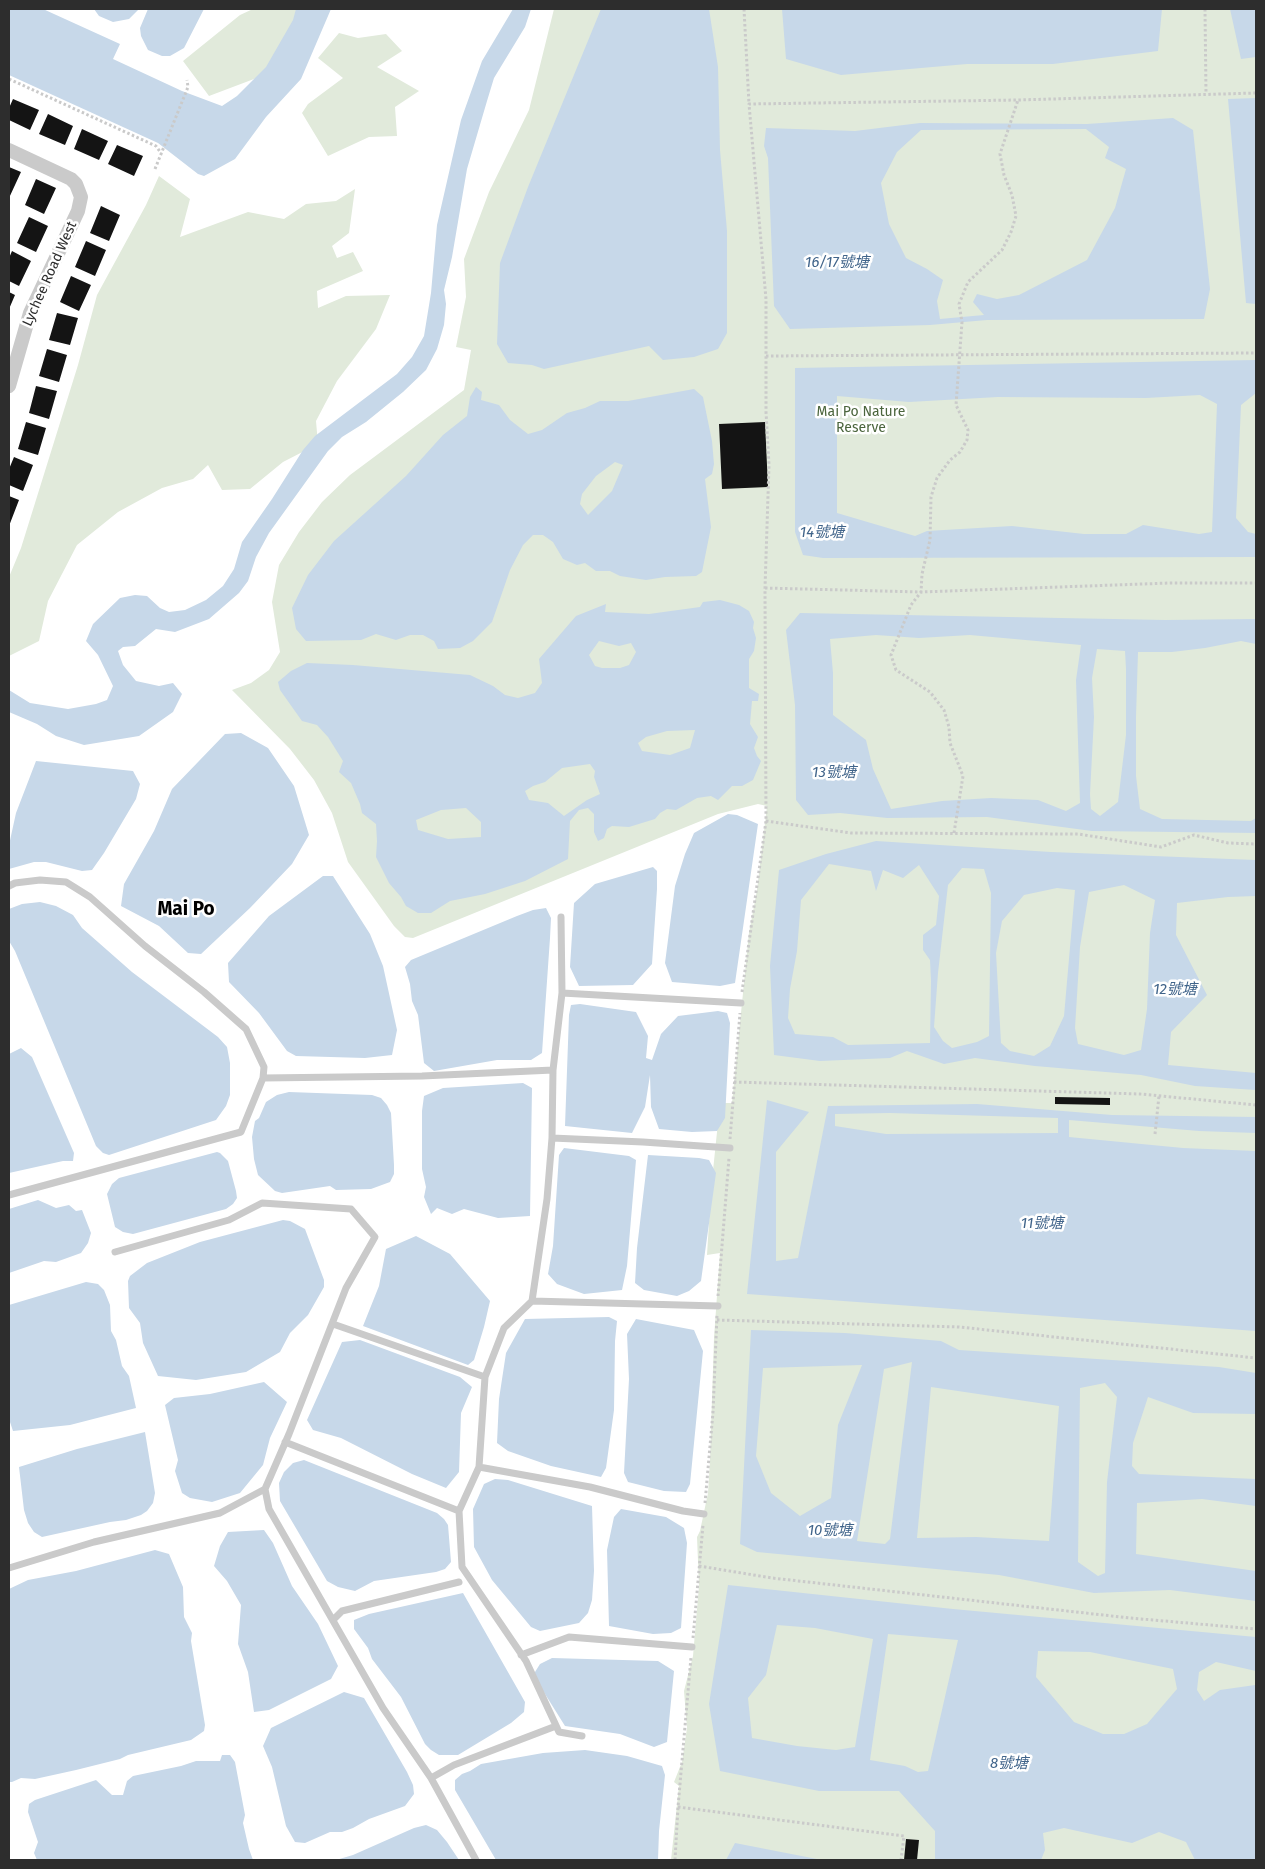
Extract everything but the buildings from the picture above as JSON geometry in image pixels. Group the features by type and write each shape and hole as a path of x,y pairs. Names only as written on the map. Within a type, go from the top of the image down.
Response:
{"street":[{"name":"Lychee Road West","path":"9,150 71,179 79,191 81,204 30,314 9,386"}],"lane":[{"path":"9,886 15,883 40,880 66,882 90,897 246,1029 264,1067 263,1078 241,1132 9,1195"},
{"path":"561,917 562,993 553,1070 552,1138 547,1199 532,1301 504,1328 485,1377 479,1467 459,1511 462,1567 526,1661 559,1732 582,1736"},
{"path":"562,993 741,1003"},
{"path":"263,1078 422,1076 553,1070"},
{"path":"552,1138 730,1148"},
{"path":"115,1252 229,1220 262,1203 351,1208 375,1237 346,1288 286,1442 265,1489 269,1509 334,1619 383,1708 431,1778 476,1860"},
{"path":"532,1301 718,1306"},
{"path":"332,1324 485,1377"},
{"path":"286,1442 459,1511"},
{"path":"479,1467 590,1487 683,1511 704,1514"},
{"path":"9,1568 94,1542 220,1513 265,1489"},
{"path":"334,1619 342,1611 459,1582"},
{"path":"521,1655 570,1637 692,1647"},
{"path":"431,1778 454,1765 556,1726"}],"path":[{"path":"675,1860 713,1412 717,1320 734,1082 741,1003 766,821 765,588 770,465 766,412 766,299 749,104 744,9"},
{"path":"1205,9 1206,94"},
{"path":"9,79 156,146 161,153"},
{"path":"155,169 188,87 187,80"},
{"path":"749,104 1018,100 1256,93"},
{"path":"954,833 963,776 950,743 949,726 944,710 930,692 896,670 891,656 911,605 920,592 930,540 931,497 937,478 950,460 960,452 967,440 968,430 963,416 956,405 962,322 959,304 968,282 1002,250 1016,216 1000,154 1018,100"},
{"path":"766,356 1256,353"},
{"path":"765,588 920,592 1170,583 1256,583"},
{"path":"766,821 851,833 1078,834 1161,846 1194,835 1228,843 1256,844"},
{"path":"734,1082 1140,1094 1256,1105"},
{"path":"1155,1134 1156,1108 1159,1096"},
{"path":"717,1320 959,1327 1256,1358"},
{"path":"699,1566 772,1578 1130,1618 1256,1629"},
{"path":"678,1807 904,1836 901,1860"}],"green space":[{"path":"253,9 316,9 291,65 209,96 183,61 240,15"},
{"name":"Mai Po Nature Reserve","path":"554,9 1256,9 1256,1860 671,1860 679,1786 674,1782 682,1762 687,1728 684,1691 693,1656 699,1586 697,1537 708,1493 710,1461 714,1338 720,1253 707,1255 711,1190 720,1103 732,1103 749,933 757,890 767,806 758,804 718,814 413,938 405,937 394,926 348,862 332,813 314,780 290,749 232,690 251,683 269,670 280,652 272,602 279,565 299,532 322,502 350,475 464,390 471,350 456,347 466,297 464,259 489,192 529,110"},
{"path":"339,33 358,38 386,34 402,51 377,67 419,91 395,107 397,136 369,137 328,156 302,113 308,104 343,78 318,58"},
{"path":"159,176 190,199 180,237 248,212 284,219 306,204 336,201 355,189 349,233 332,246 337,258 353,252 363,271 317,291 318,308 346,296 390,295 376,329 337,381 316,421 318,444 283,462 250,489 222,490 208,465 193,479 162,488 118,512 77,545 48,601 39,641 9,656 9,577 21,548 78,365 97,295 146,205"}],"water":[{"path":"9,9 43,9 120,44 113,59 182,91 222,106 237,96 266,67 293,20 296,9 331,9 301,79 266,117 235,159 204,176 198,174 158,143 9,75"},
{"path":"94,9 139,9 129,19 113,22 99,16"},
{"path":"148,9 204,9 184,48 170,56 162,56 148,50 141,36 140,28"},
{"path":"513,9 531,9 525,27 494,78 467,169 452,257 444,290 446,304 444,325 437,349 426,370 403,392 366,422 342,437 328,451 269,533 256,557 248,581 239,593 209,619 175,632 156,629 135,646 123,647 118,651 123,665 136,681 159,686 173,683 182,694 173,712 139,736 84,745 56,736 37,724 9,712 9,690 30,703 68,709 107,700 113,686 98,655 86,641 93,624 120,598 135,595 147,596 160,608 169,612 185,610 206,600 223,586 234,569 242,542 303,450 315,436 397,374 412,357 424,336 431,293 437,225 461,120 482,61"},
{"path":"601,9 709,9 718,67 720,150 727,231 727,333 718,349 694,357 663,360 649,346 544,369 532,365 508,363 497,344 500,263 528,187"},
{"path":"782,9 1162,9 1158,51 1053,64 967,64 841,75 786,59"},
{"path":"1230,9 1256,9 1256,57 1241,59"},
{"path":"1256,98 1256,304 1246,303 1228,99"},
{"name":"16/17號塘","path":"1173,118 1193,130 1210,289 1204,319 987,320 930,325 790,329 774,306 768,158 764,146 766,128 855,131 920,123 1087,124","holes":["1086,129 1109,147 1105,158 1126,169 1115,208 1087,260 1019,295 997,299 977,294 973,302 984,315 940,319 937,301 943,280 906,258 889,224 881,183 897,152 921,130"]},
{"name":"14號塘","path":"1256,360 1256,393 1241,405 1236,518 1248,532 1256,534 1256,557 823,558 803,555 795,532 795,368","holes":["1200,395 1217,404 1212,532 1199,534 1143,525 1126,534 1084,534 1012,526 927,531 915,536 837,513 837,396 909,402 998,397 1146,398"]},
{"path":"476,387 482,392 481,400 499,405 510,420 528,434 542,430 567,413 600,401 628,401 694,389 703,397 712,441 714,464 712,474 705,479 711,527 702,572 696,576 646,580 620,576 610,571 596,571 585,563 577,565 563,559 553,542 543,535 533,535 523,545 510,570 492,622 473,641 460,648 438,649 434,641 423,635 410,635 396,640 376,634 361,640 306,641 296,629 292,608 308,575 334,541 406,476 443,435 467,416 470,397","holes":["615,462 623,465 612,491 588,515 580,504 582,494 596,476"]},
{"path":"720,600 739,605 749,611 754,622 753,628 756,638 754,651 749,659 749,688 759,694 758,701 752,701 750,724 758,737 754,748 761,761 753,780 742,786 732,786 718,800 711,796 697,798 676,810 667,809 655,819 629,827 612,826 607,829 604,838 598,841 594,832 594,814 588,808 579,810 570,821 568,859 525,881 485,894 450,901 431,913 418,913 406,906 389,883 376,857 376,824 362,813 351,783 339,772 343,761 328,737 317,725 302,721 280,690 278,682 291,671 307,663 353,665 470,675 493,686 505,695 518,698 535,693 542,683 539,659 576,616 606,604 605,612 649,614 700,607 703,602","holes":["599,641 619,646 631,643 636,652 629,665 620,668 595,666 589,655","695,730 690,748 670,755 642,751 638,743 646,737 667,731","590,764 595,771 594,777 600,794 587,800 564,816 548,803 529,800 525,791 545,782 562,768","466,808 481,822 481,837 448,839 418,830 416,820 441,810"]},
{"name":"13號塘","path":"800,613 1165,620 1256,619 1256,644 1241,641 1172,652 1138,652 1136,776 1140,809 1162,819 1251,821 1256,818 1256,833 1092,831 987,817 887,818 840,813 808,815 796,800 795,705 786,630","holes":["876,635 919,638 970,635 1081,645 1076,680 1080,803 1066,811 1038,800 991,798 942,801 891,809 873,769 866,740 833,715 833,673 830,639","1097,649 1125,651 1126,669 1126,735 1118,802 1100,816 1091,809 1090,794 1094,717 1092,678"]},
{"path":"241,733 268,748 294,786 309,835 292,864 250,908 201,954 188,953 159,926 121,906 124,884 154,831 172,789 225,734"},
{"path":"36,761 133,771 140,784 136,799 92,870 82,871 46,862 34,862 9,869 9,845 16,813"},
{"path":"728,814 737,815 758,824 735,983 720,986 672,982 665,963 675,886 685,854 694,833"},
{"name":"12號塘","path":"876,841 1051,852 1256,860 1256,896 1177,903 1176,935 1207,995 1171,1032 1168,1065 1256,1073 1256,1090 1195,1086 1141,1075 1035,1066 975,1058 944,1064 907,1051 890,1058 820,1061 774,1055 770,966 779,870 826,854","holes":["829,864 871,871 876,891 883,870 903,878 919,865 939,896 936,925 923,935 923,950 930,960 930,1043 848,1045 833,1037 795,1034 788,1018 790,989 797,951 801,900","962,868 984,869 991,893 989,1036 977,1042 952,1048 943,1041 934,1027 948,885","1124,885 1155,900 1150,933 1147,1009 1141,1050 1124,1055 1078,1044 1075,1028 1080,947 1089,892","1057,888 1075,890 1064,1016 1050,1046 1034,1056 1010,1051 1001,1043 996,953 1002,921 1024,895"]},
{"path":"653,867 657,871 657,889 652,964 633,985 579,986 570,967 574,903 595,884"},
{"path":"323,876 333,876 370,934 383,966 397,1030 392,1055 365,1058 296,1056 287,1051 259,1013 229,982 228,963 269,916"},
{"path":"40,902 56,906 73,915 82,928 132,972 218,1037 227,1047 230,1063 230,1095 226,1106 216,1120 109,1155 103,1153 96,1146 15,951 9,941 9,909 22,904"},
{"path":"546,908 551,918 542,1053 531,1060 497,1060 434,1071 424,1063 418,1015 412,1001 405,967 411,960 517,916 533,910"},
{"path":"580,1004 636,1012 648,1036 646,1058 652,1060 661,1034 678,1016 718,1011 727,1013 730,1023 725,1118 717,1131 692,1132 659,1129 651,1107 650,1075 645,1107 632,1133 565,1126 569,1015 571,1005"},
{"path":"21,1048 32,1057 74,1153 73,1161 63,1161 9,1173 9,1054"},
{"path":"523,1083 532,1088 530,1216 498,1218 464,1209 452,1214 437,1208 431,1214 424,1197 426,1187 422,1169 422,1111 424,1096 443,1088"},
{"path":"289,1092 372,1095 381,1098 391,1113 394,1174 390,1182 371,1189 336,1190 330,1186 282,1193 275,1191 258,1175 252,1137 255,1121 259,1118 266,1102 277,1095"},
{"name":"11號塘","path":"767,1100 809,1112 776,1152 776,1261 798,1258 828,1106 977,1104 1112,1115 1256,1117 1256,1133 1199,1131 1069,1120 1069,1137 1183,1148 1256,1151 1256,1331 747,1294","holes":["890,1113 1058,1118 1058,1133 886,1134 835,1126 835,1114"]},
{"path":"564,1148 629,1156 636,1160 627,1266 622,1290 584,1294 557,1284 548,1274 553,1246 559,1155"},
{"path":"217,1152 228,1161 237,1198 233,1204 226,1209 133,1234 123,1232 115,1227 107,1194 112,1184 119,1178"},
{"path":"648,1155 709,1160 716,1173 701,1281 689,1291 677,1296 644,1290 635,1283 637,1248"},
{"path":"38,1200 56,1208 69,1205 76,1211 82,1210 91,1233 88,1243 81,1253 56,1262 44,1261 9,1273 9,1209"},
{"path":"283,1220 290,1221 305,1229 324,1280 324,1287 308,1315 290,1333 280,1352 246,1372 196,1380 158,1376 143,1343 140,1323 129,1308 128,1281 130,1276 147,1263 200,1242"},
{"path":"416,1236 450,1254 490,1301 474,1360 468,1365 363,1326 379,1286 386,1249"},
{"path":"86,1282 98,1284 104,1290 110,1305 111,1331 116,1340 122,1366 129,1376 136,1408 70,1425 13,1431 9,1419 9,1305"},
{"path":"609,1317 617,1321 614,1410 606,1468 601,1477 551,1466 508,1451 497,1443 499,1399 506,1353 525,1319"},
{"path":"636,1319 694,1330 703,1351 690,1484 686,1492 664,1491 628,1482 624,1473 629,1379 627,1334"},
{"name":"10號塘","path":"751,1330 845,1333 941,1341 959,1350 1219,1367 1256,1373 1256,1414 1193,1413 1148,1397 1133,1443 1132,1466 1139,1474 1256,1479 1256,1506 1202,1499 1137,1503 1136,1554 1256,1571 1256,1601 1170,1590 1094,1593 999,1575 757,1552 740,1544","holes":["912,1362 890,1539 885,1544 857,1541 884,1369","862,1365 838,1425 831,1498 800,1516 771,1493 756,1456 763,1368","1105,1383 1117,1397 1107,1482 1105,1573 1098,1576 1078,1562 1080,1388","931,1387 1059,1406 1049,1541 976,1537 917,1538"]},
{"path":"360,1340 460,1377 472,1387 461,1413 459,1472 446,1488 412,1474 341,1438 313,1430 307,1420 342,1342"},
{"path":"264,1382 287,1402 270,1438 263,1465 240,1493 212,1502 190,1498 182,1493 175,1471 178,1460 165,1405 174,1398 210,1394"},
{"path":"145,1432 155,1493 153,1503 147,1511 126,1520 42,1537 34,1532 28,1523 24,1510 19,1467 77,1449"},
{"path":"304,1460 437,1513 448,1525 451,1562 445,1569 436,1572 374,1581 355,1591 338,1587 327,1581 280,1501 279,1483 284,1472 293,1463"},
{"path":"495,1479 508,1480 592,1506 594,1571 592,1600 588,1613 579,1623 540,1631 531,1627 492,1580 474,1547 473,1509 484,1484"},
{"path":"621,1509 666,1517 684,1528 687,1543 681,1628 671,1633 653,1634 609,1626 607,1550 614,1517"},
{"path":"264,1530 273,1543 292,1586 318,1624 338,1666 331,1679 269,1710 254,1712 248,1672 238,1644 241,1605 227,1581 214,1566 220,1546 228,1532"},
{"path":"155,1550 169,1554 183,1587 184,1617 192,1633 191,1641 205,1725 204,1731 191,1740 128,1755 120,1759 35,1779 21,1778 9,1782 9,1589 28,1580 76,1571"},
{"name":"8號塘","path":"728,1585 953,1609 1256,1637 1256,1671 1216,1662 1199,1672 1197,1690 1204,1701 1220,1690 1255,1685 1256,1677 1256,1860 1195,1860 1186,1842 1159,1832 1132,1843 1064,1828 1043,1833 1045,1850 1041,1860 935,1860 935,1831 899,1791 819,1791 720,1771 709,1704","holes":["777,1625 815,1628 873,1639 855,1747 836,1750 797,1746 752,1738 748,1698 766,1675","888,1634 958,1640 928,1771 918,1772 905,1766 870,1760","1038,1651 1090,1652 1173,1669 1177,1689 1147,1724 1124,1734 1103,1734 1074,1722 1036,1677"]},
{"path":"463,1593 525,1702 524,1712 511,1723 458,1755 439,1755 425,1744 401,1697 372,1659 368,1648 354,1629 354,1620 369,1614"},
{"path":"552,1658 658,1661 674,1671 667,1742 654,1747 620,1734 565,1726 535,1678 535,1672 540,1664"},
{"path":"344,1692 364,1698 407,1772 413,1785 414,1794 405,1806 369,1819 353,1828 342,1832 330,1832 305,1843 295,1842 286,1826 272,1767 263,1746 271,1728"},
{"path":"585,1750 627,1756 662,1766 665,1775 658,1860 496,1860 455,1790 455,1780 481,1764 543,1753"},
{"path":"222,1755 230,1755 235,1762 245,1815 243,1823 253,1860 37,1860 34,1853 38,1842 28,1812 29,1804 35,1800 96,1780 112,1795 123,1795 127,1781 133,1776 196,1761 220,1761"},
{"path":"426,1825 437,1830 459,1860 336,1860 353,1855 414,1828"},
{"path":"735,1843 822,1860 726,1860"}],"district":[{"name":"Mai Po","path":"186,910"}]}
